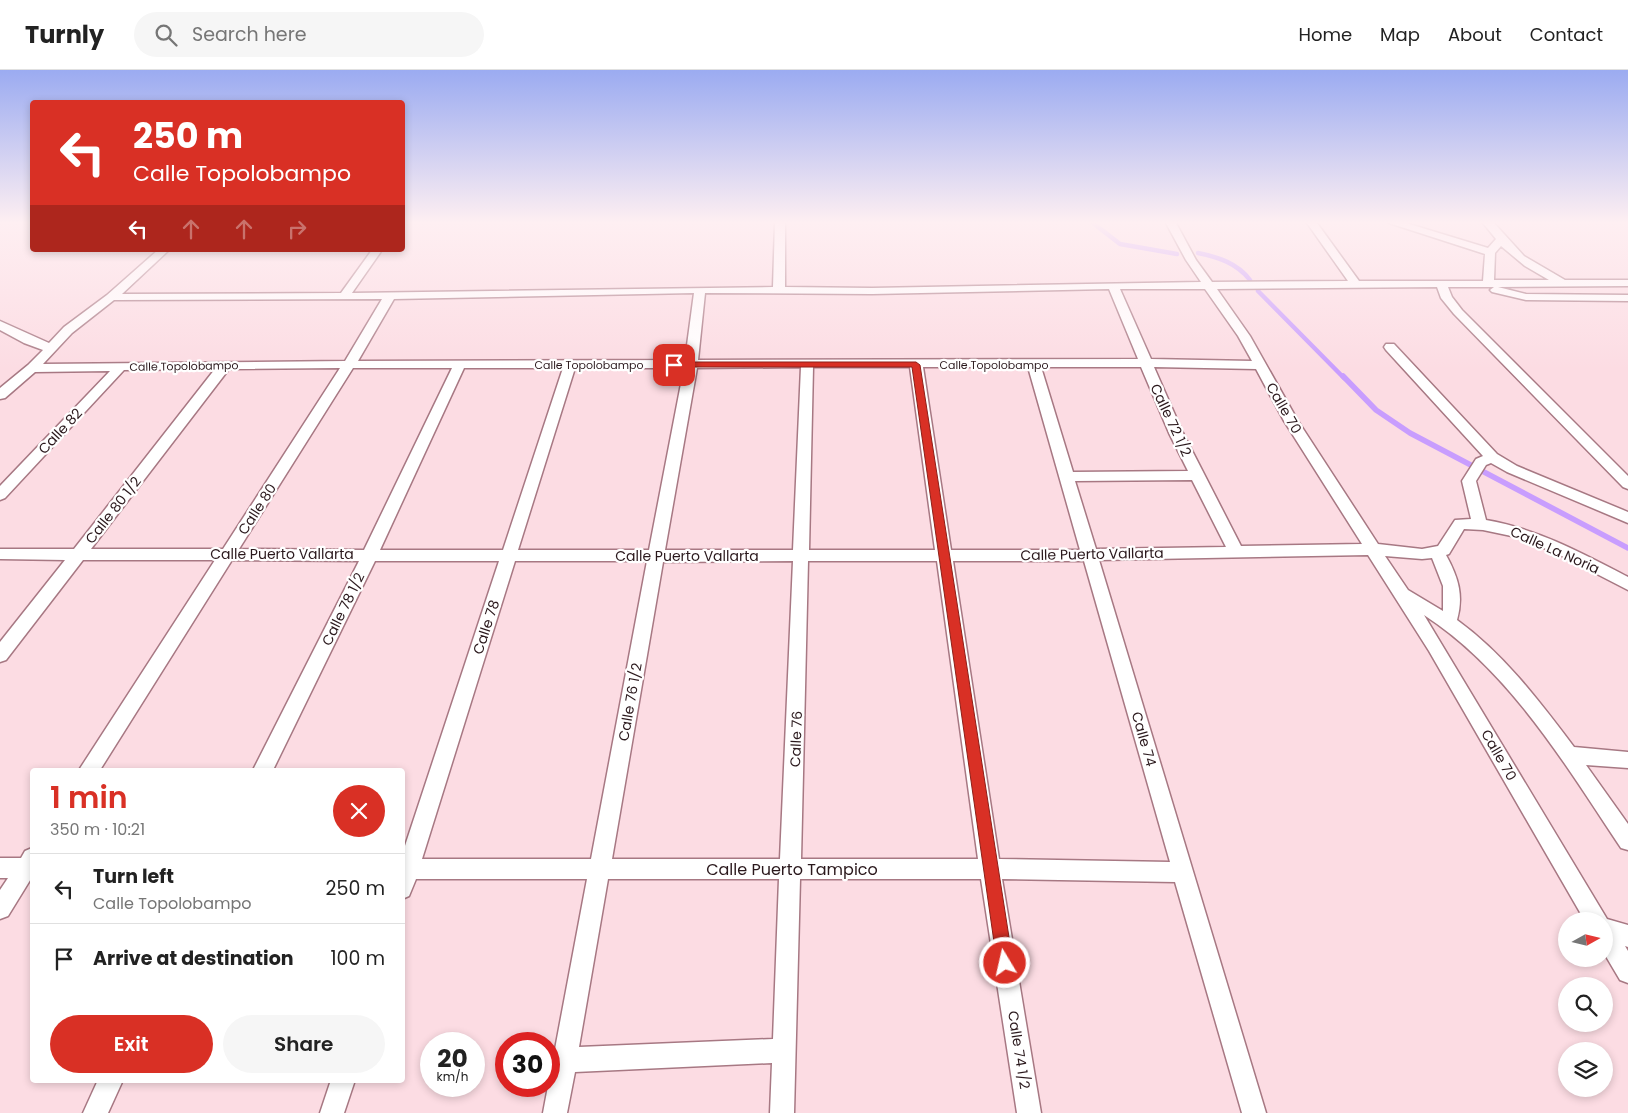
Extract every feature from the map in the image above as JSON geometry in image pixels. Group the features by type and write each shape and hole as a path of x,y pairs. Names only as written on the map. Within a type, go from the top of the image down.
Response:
{"street":[{"path":"0,395 32,368 79,321 110,298 140,272"},
{"path":"344,296 361,272"},
{"path":"779,272 779,290"},
{"name":"Calle 70","path":"1199,272 1244,336 1291,421 1435,646 1592,912"},
{"path":"1346,272 1354,284"},
{"path":"1488,272 1489,284"},
{"path":"1542,272 1565,284"},
{"path":"110,298 390,296 700,290 1628,283"},
{"path":"1441,284 1447,298 1458,312 1628,484"},
{"path":"1477,284 1526,297 1628,298"},
{"name":"Calle 72 1/2","path":"1112,286 1197,475 1236,552"},
{"name":"Calle 76 1/2","path":"556,1113 691,365 700,290"},
{"name":"Calle 80","path":"90,768 349,365 390,296"},
{"path":"0,325 28,340 50,348"},
{"path":"1390,347 1486,460 1628,518"},
{"name":"Calle Topolobampo","path":"32,368 225,365 1034,365 1146,363 1260,365"},
{"name":"Calle 80 1/2","path":"0,655 225,365"},
{"name":"Calle 78","path":"406,869 570,365"},
{"name":"Calle 76","path":"782,1113 792,870 808,365"},
{"name":"Calle 74 1/2","path":"916,365 990,869 1029,1113"},
{"name":"Calle 74","path":"1034,365 1254,1113"},
{"name":"Calle 78 1/2","path":"264,768 370,554 459,366"},
{"name":"Calle 82","path":"0,495 120,367"},
{"path":"1479,523 1469,481 1486,460"},
{"path":"1067,477 1197,475"},
{"name":"Calle La Noria","path":"1436,551 1443,550 1460,524 1479,523 1501,526 1525,534 1628,584"},
{"path":"1373,549 1422,554 1436,551 1448,574 1454,594 1454,605 1448,623"},
{"name":"Calle Puerto Vallarta","path":"0,554 1090,555 1373,549"},
{"name":"Calle 70","path":"1399,591 1448,623 1484,654 1513,685 1570,755 1628,841"},
{"path":"1570,755 1628,760"},
{"path":"0,868 30,864"},
{"path":"0,909 30,865"},
{"name":"Calle Puerto Tampico","path":"406,869 990,869 1182,872"},
{"path":"1613,933 1628,936"},
{"path":"1613,946 1628,972"},
{"path":"565,1060 784,1050"},
{"path":"95,1113 110,1083"},
{"path":"332,1113 342,1083"}],"waterway":[{"path":"1242,272 1250,280"},
{"path":"1258,291 1344,378"},
{"path":"1343,376 1376,410 1410,433 1628,548"}],"route":[{"path":"674,365 916,365 1005,963"}]}
